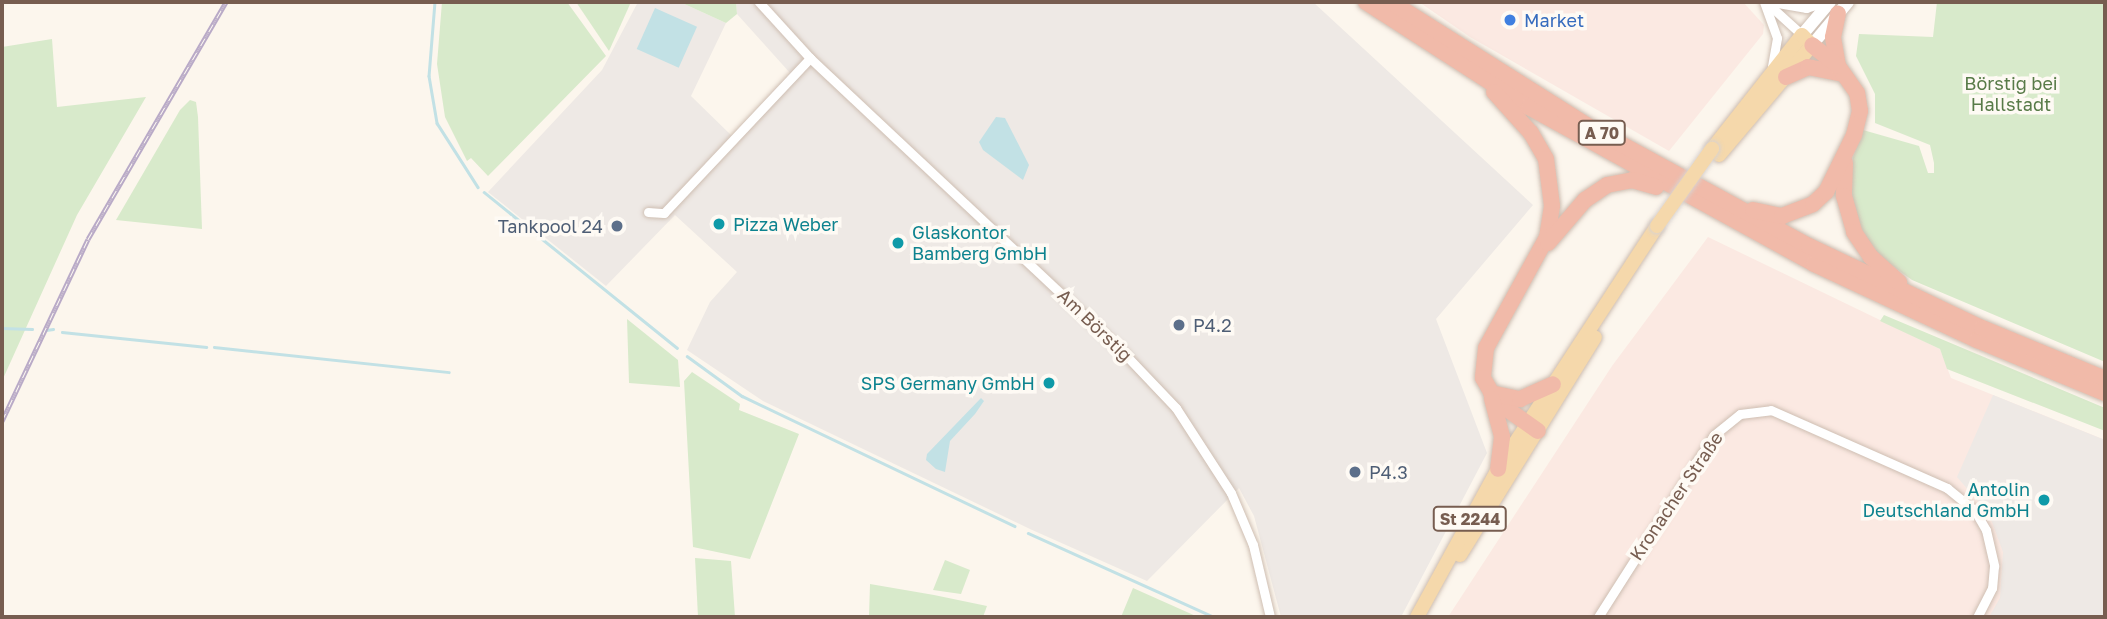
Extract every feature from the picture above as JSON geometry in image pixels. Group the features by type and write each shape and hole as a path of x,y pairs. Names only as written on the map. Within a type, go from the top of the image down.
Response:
{"highway":[{"name":"A 70","path":"1366,2 1482,79 1695,200 1913,312 2105,393"},
{"name":"A 70","path":"1391,2 1540,97 1718,197 1933,306 2105,379"},
{"path":"1838,6 1833,37 1842,71 1860,103 1848,151 1844,196 1854,232 1880,266 1933,306"},
{"path":"1807,40 1842,71"},
{"path":"1778,75 1808,67 1842,71"},
{"path":"1482,79 1524,124 1546,159 1552,206 1547,237 1486,348 1483,378 1502,437 1498,469"},
{"path":"1718,197 1769,214 1799,212 1826,191 1848,151"},
{"path":"1535,259 1586,200 1614,182 1641,181 1695,200"},
{"path":"1490,393 1520,399 1553,384"},
{"path":"1490,393 1532,427"}],"main road":[{"name":"St 2244","path":"1426,617 1532,427 1553,384 1715,152 1838,6"},
{"name":"St 2244","path":"1417,617 1498,469 1532,427 1660,229"}],"street":[{"name":"Am Börstig","path":"759,2 810,58 1119,348 1176,408 1231,493 1253,545 1270,617"},
{"path":"1765,2 1807,40"},
{"path":"1765,2 1777,38 1778,75"},
{"path":"1772,2 1806,8 1824,2"},
{"path":"648,212 664,213 810,58"},
{"name":"Kronacher Straße","path":"1598,617 1714,435 1740,414 1771,410 1947,488 1975,512 1986,530 1994,566 1992,588 1977,617"}],"shaded area":[{"path":"638,2 680,2 726,23 691,96 732,136 790,73 737,14 736,2 1313,2 1533,205 1436,319 1487,453 1401,617 1281,617 1254,516 1239,488 1147,581 1030,529 763,401 687,350 710,302 737,272 675,215 606,286 488,192 602,70"},
{"path":"1419,2 1743,2 1764,25 1763,34 1669,151 1470,37"},
{"path":"1708,237 1940,349 1951,378 2105,440 2105,617 1448,617 1612,366"},
{"name":"Antolin Deutschland GmbH","path":"1993,395 2105,440 2105,617 1989,617 2000,598 2003,552 1989,514 1957,477"}],"green space":[{"path":"442,2 567,2 606,56 488,176 471,158 467,161 445,117 437,64"},
{"path":"576,2 631,2 609,51"},
{"path":"680,2 736,2 737,14 726,23"},
{"name":"Börstig bei Hallstadt","path":"1937,2 2105,2 2105,362 1912,280 1879,256 1859,228 1850,194 1853,157 1863,130 1919,146 1928,173 1934,173 1934,163 1930,145 1875,123 1875,94 1856,56 1859,34 1933,37"},
{"path":"52,39 57,107 146,97 77,215 2,381 2,47"},
{"path":"190,100 196,102 198,117 202,229 116,220 180,110"},
{"path":"1884,315 2105,408 2105,431 1947,369 1940,349 1880,321"},
{"path":"627,319 678,360 680,387 629,383"},
{"path":"692,372 740,404 739,410 799,434 750,559 693,547 684,381"},
{"path":"695,558 731,561 735,617 698,617"},
{"path":"945,560 970,570 961,594 933,590"},
{"path":"870,584 987,606 983,617 869,617"},
{"path":"1133,588 1198,617 1121,617"}],"water":[{"path":"655,8 697,27 679,68 637,49"},
{"path":"996,117 1005,118 1029,165 1023,180 983,150 979,142"},
{"path":"981,398 984,401 975,414 950,441 945,472 936,469 926,460 927,454"}],"waterway":[{"path":"435,2 429,76 437,123 478,187"},
{"path":"484,192 677,348"},
{"path":"2,328 32,329"},
{"path":"46,330 53,329"},
{"path":"62,332 206,347"},
{"path":"214,347 449,372"},
{"path":"687,356 742,396 1015,526"},
{"path":"1028,533 1214,617"}],"railway":[{"path":"2,421 88,239 226,2"}],"place":[{"name":"Market","path":"1510,20"},
{"name":"Pizza Weber","path":"719,224"},
{"name":"Tankpool 24","path":"617,226"},
{"name":"Glaskontor Bamberg GmbH","path":"898,243"},
{"name":"P4.2","path":"1179,325"},
{"name":"SPS Germany GmbH","path":"1049,383"},
{"name":"P4.3","path":"1355,472"},
{"name":"Antolin Deutschland GmbH","path":"2044,500"}]}
